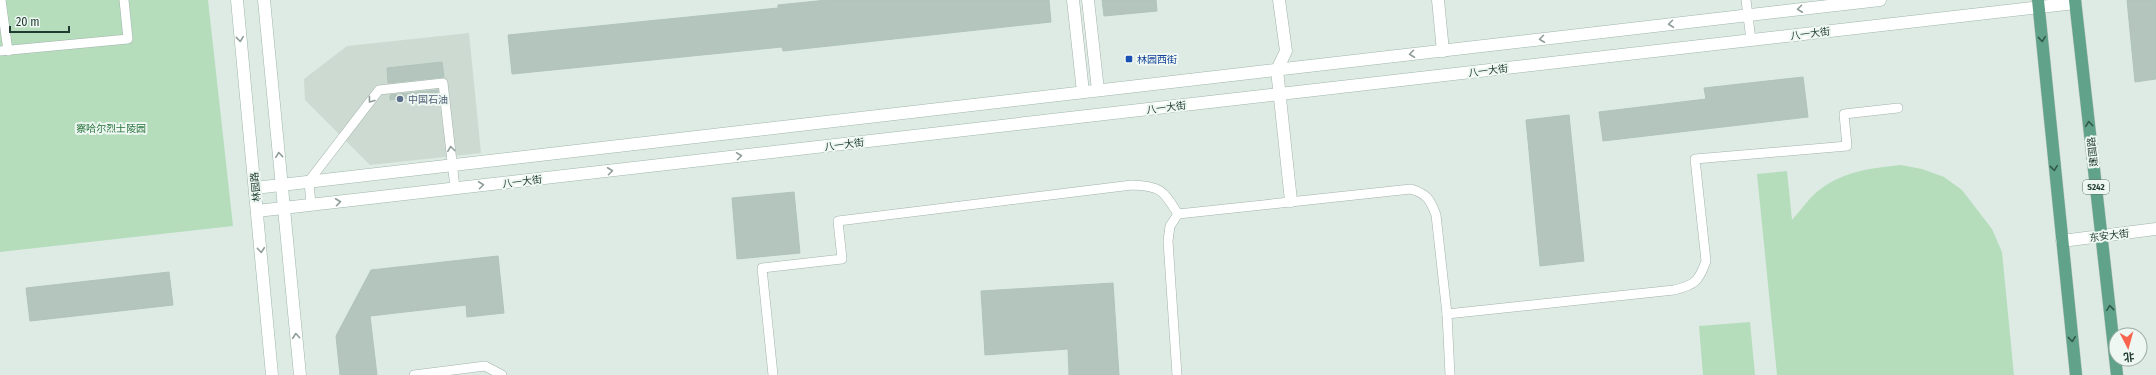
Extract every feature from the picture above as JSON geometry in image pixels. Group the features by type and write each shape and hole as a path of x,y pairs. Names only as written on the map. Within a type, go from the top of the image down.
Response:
{"main road":[{"name":"林园路","path":"237,0 272,375"},
{"path":"264,0 300,375"},
{"path":"1073,0 1083,92"},
{"path":"1088,0 1098,90"},
{"path":"1279,0 1286,51 1277,70 1291,202"},
{"path":"1438,0 1443,51"},
{"path":"255,188 1880,0"},
{"name":"八一大街","path":"257,211 1751,40 2038,4 2075,2"},
{"name":"建国路","path":"2075,2 2117,375"},
{"path":"2038,4 2076,375"},
{"name":"东安大街","path":"2062,241 2156,229"}],"lane":[{"path":"1,0 4,51 128,39 124,0"},
{"path":"1746,0 1751,40"},
{"path":"311,205 309,181 379,90 443,83 455,188"},
{"path":"1447,314 1674,290 1692,285 1702,274 1706,261 1695,159 1847,146 1844,114 1898,108"},
{"path":"773,375 762,268 842,260 838,221 1132,185 1153,186 1167,197 1178,214"},
{"path":"1178,214 1411,189 1424,193 1431,202 1436,215 1447,314 1450,375"},
{"path":"1177,375 1168,241 1170,226 1178,214"},
{"path":"414,375 485,366 502,375"}],"shaded area":[{"path":"469,33 481,153 370,165 305,100 304,79 347,46"}],"green space":[{"name":"察哈尔烈士陵园","path":"0,0 208,0 233,226 0,252"},
{"path":"1901,165 1922,169 1944,177 1962,190 1992,229 2002,252 2014,375 1777,375 1757,174 1787,171 1792,220 1814,195 1831,182 1860,171"},
{"path":"1750,322 1755,375 1703,375 1699,326"}],"building":[{"path":"827,0 1049,0 1051,22 783,51 782,47 512,74 508,35 778,8 778,5"},
{"path":"1102,0 1156,0 1157,11 1104,16"},
{"path":"2127,0 2156,0 2156,79 2135,82"},
{"path":"442,62 444,77 388,83 387,68"},
{"path":"1803,77 1808,117 1603,141 1599,112 1706,99 1704,88"},
{"path":"438,90 438,95 390,100 390,95"},
{"path":"1569,115 1584,261 1540,266 1526,120"},
{"path":"794,192 800,253 737,259 732,198"},
{"path":"498,256 504,313 467,317 466,305 370,316 377,375 340,375 336,336 371,270"},
{"path":"169,272 173,305 30,321 26,288"},
{"path":"1113,283 1119,375 1069,375 1068,349 985,355 981,291"}],"place":[{"name":"林园西街","path":"1129,59"},
{"name":"中国石油","path":"400,99"}]}
